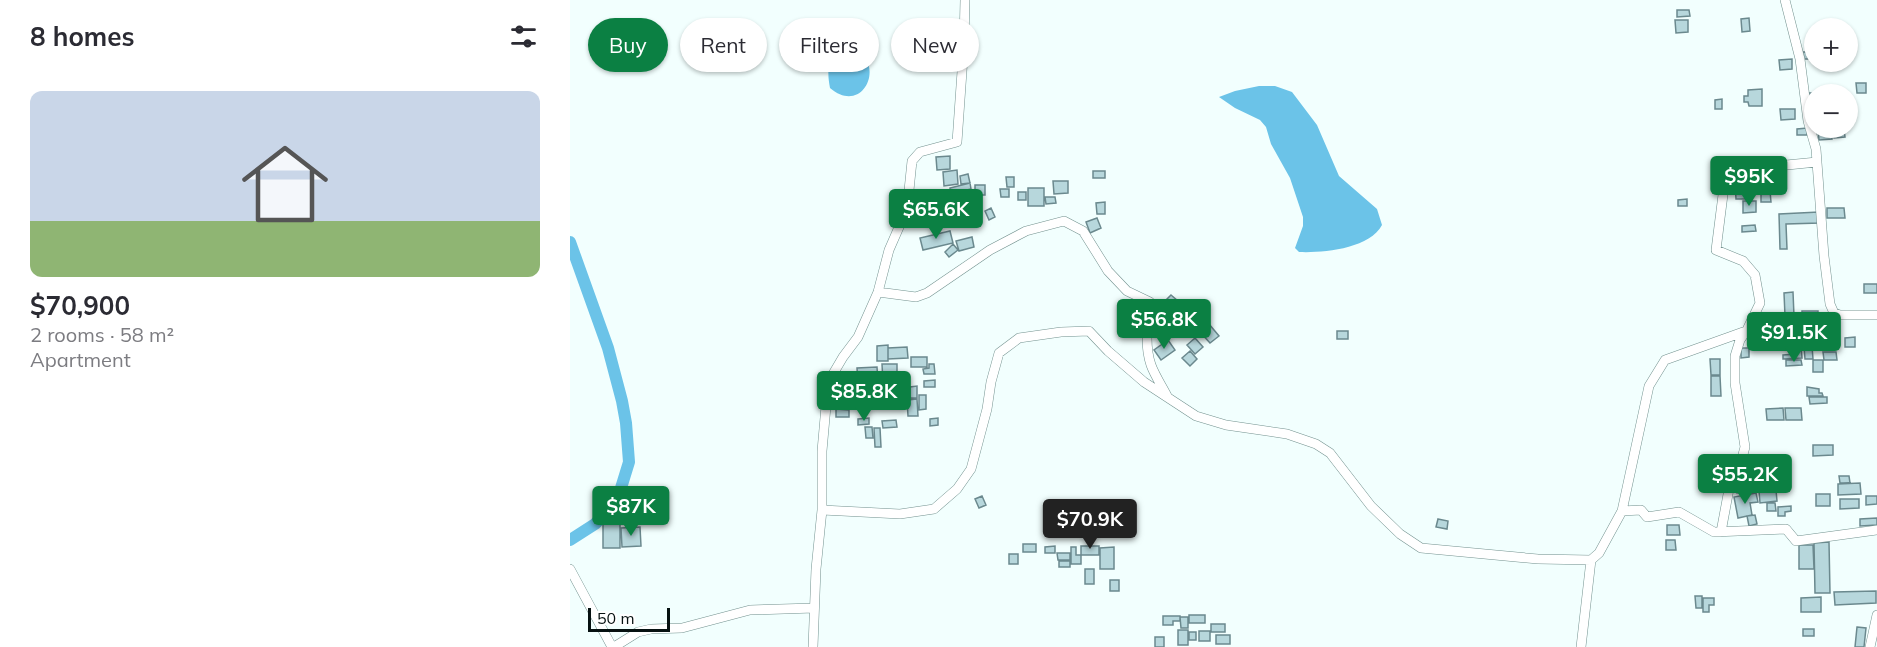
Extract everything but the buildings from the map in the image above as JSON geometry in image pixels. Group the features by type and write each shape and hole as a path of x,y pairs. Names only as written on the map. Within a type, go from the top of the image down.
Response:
{"street":[{"path":"813,647 816,569 822,510 822,451 827,395 833,374 858,337 878,292 889,250 908,200 912,161 920,152 957,142 965,0"},
{"path":"1785,0 1800,59 1808,121 1816,149 1830,304 1834,312 1840,315 1877,315"},
{"path":"1721,532 1729,489 1738,473 1745,447 1735,383 1735,356 1740,340 1760,303 1755,275 1743,261 1716,250 1726,171 1817,162"},
{"path":"878,292 916,297 927,293 990,250 1026,231 1064,221 1083,231 1108,271 1127,291 1150,302 1147,324 1148,351 1151,366 1167,397"},
{"path":"1581,647 1592,560 1599,553 1622,511 1649,386 1665,360 1747,330"},
{"path":"822,510 900,514 934,509 957,489 970,469 976,454 999,353 1019,338 1089,331 1135,374 1196,416 1226,425 1287,434 1316,444 1330,453 1371,506 1400,534 1421,548 1538,559 1592,560"},
{"path":"1622,511 1641,510 1647,517 1679,512 1714,532 1786,529 1796,541 1877,530"},
{"path":"570,568 613,647 638,632 651,628 682,628 750,610 814,608"},
{"path":"1870,647 1877,615"}],"water":[{"path":"870,72 870,74 867,84 853,96 842,95 830,88 828,73"},
{"path":"1259,86 1275,86 1292,92 1317,125 1339,176 1377,209 1382,225 1376,233 1345,248 1320,252 1299,252 1295,248 1303,226 1303,217 1290,178 1271,144 1266,127 1260,120 1219,97"}],"waterway":[{"path":"570,242 608,348 622,401 629,462 617,501 595,524 570,540"}]}
